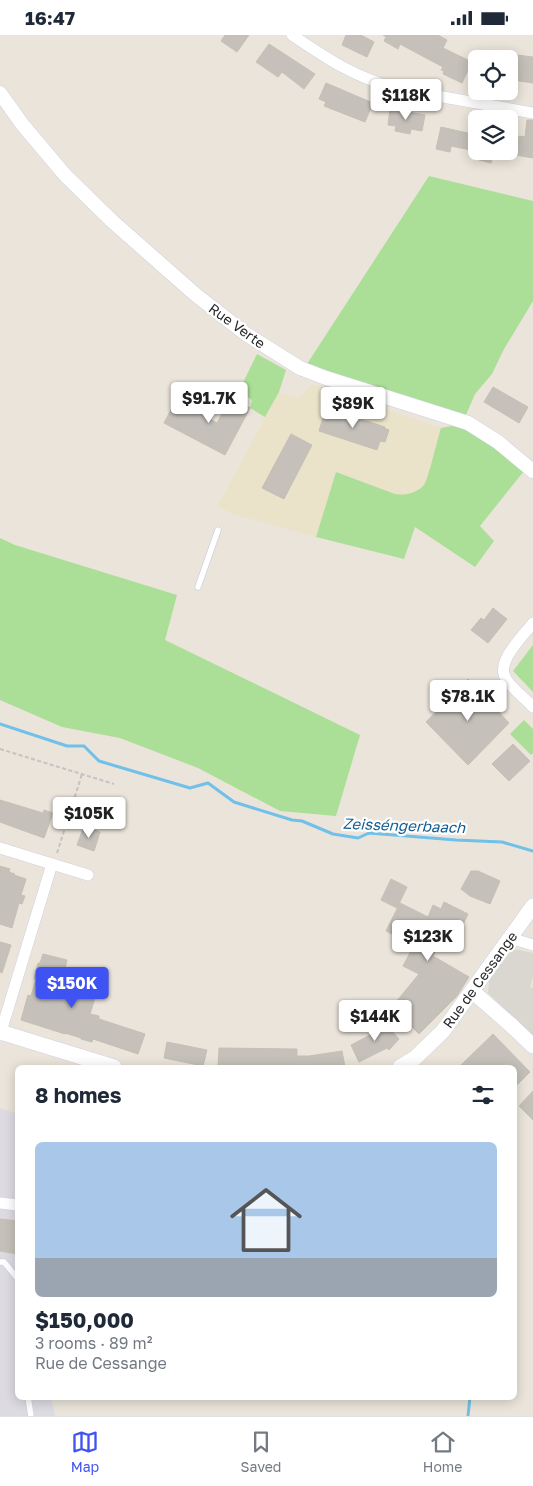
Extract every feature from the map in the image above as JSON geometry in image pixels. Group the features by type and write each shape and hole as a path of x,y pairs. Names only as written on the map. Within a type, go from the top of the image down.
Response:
{"main road":[{"name":"Rue de Cessange","path":"404,1065 416,1058 443,1031 533,906"},
{"path":"472,991 512,1025 533,1046"},
{"path":"0,1033 107,1065"}],"street":[{"path":"292,35 337,65 378,84 533,113"},
{"name":"Rue Verte","path":"0,93 22,125 78,188 112,221 196,295 246,334 300,368 468,423 498,442 533,471"},
{"path":"533,623 504,660 502,670 506,679 533,707"},
{"path":"0,848 88,875"},
{"path":"0,1033 52,864"},
{"path":"510,938 533,945"},
{"path":"0,1203 15,1205"}],"lane":[{"path":"198,587 218,530"},
{"path":"0,1261 4,1262 15,1275"},
{"path":"28,1400 31,1416"}],"path":[{"path":"0,749 114,784"},
{"path":"52,864 82,774"}],"shaded area":[{"path":"312,384 441,428 425,485 414,492 402,496 336,473 316,537 237,515 217,507 279,392 298,398"},
{"path":"514,949 533,953 533,976 530,987 533,988 533,1036 488,993 489,981"},
{"path":"0,1108 15,1113 15,1400 51,1400 55,1416 0,1416"}],"green space":[{"path":"429,176 533,201 533,301 504,349 492,374 475,394 465,417 307,364"},
{"path":"257,354 286,370 279,392 265,417 250,408 252,400 239,391"},
{"path":"468,423 528,466 480,526 494,541 475,567 415,527 404,559 316,537 336,472 395,494 414,492 421,488 426,481 441,428"},
{"path":"0,538 15,545 177,595 165,640 360,735 336,816 280,811 198,768 120,738 62,727 0,700"},
{"path":"533,645 533,692 513,671"},
{"path":"524,720 533,729 533,753 531,755 510,734"}],"building":[{"path":"225,35 249,35 237,52 221,41"},
{"path":"346,35 361,35 374,42 367,57 342,45"},
{"path":"383,35 438,35 447,40 443,48 468,60 468,70 462,83 443,74 444,71 441,70 443,67 400,44 398,49 384,41 386,37"},
{"path":"269,44 315,74 304,89 282,72 278,77 256,62"},
{"path":"518,55 533,57 533,83 518,81"},
{"path":"326,83 373,103 365,122 324,106 326,102 319,99"},
{"path":"390,109 425,115 422,131 411,129 410,134 395,131 396,126 388,125"},
{"path":"527,120 533,120 533,158 518,155 519,136 525,137"},
{"path":"441,127 468,133 468,149 451,146 450,152 436,149"},
{"path":"479,160 492,160 491,163"},
{"path":"493,387 528,407 519,423 484,402"},
{"path":"231,397 250,408 225,455 164,423 176,400 217,423"},
{"path":"326,408 385,427 389,430 385,442 380,441 377,450 319,431"},
{"path":"291,434 312,445 284,499 262,488"},
{"path":"493,608 507,619 488,643 471,630 481,618 484,620"},
{"path":"468,679 509,723 468,765 426,722"},
{"path":"513,744 530,761 509,781 492,764"},
{"path":"0,800 43,813 44,810 53,813 44,838 0,822"},
{"path":"84,826 100,832 94,851 77,845"},
{"path":"0,866 10,869 9,872 14,875 26,879 21,895 25,896 22,904 19,903 12,928 0,924"},
{"path":"471,871 478,871 500,881 490,904 470,896 461,889"},
{"path":"391,879 407,887 397,908 381,900"},
{"path":"444,902 468,914 459,933 447,927 433,956 469,977 457,996 419,1034 406,1021 412,1016 396,1002 419,974 403,966 414,945 386,931 400,903 428,917 433,905 441,909"},
{"path":"0,942 11,945 2,973 0,972"},
{"path":"43,954 67,960 64,973 81,978 77,993 95,998 90,1014 99,1016 99,1019 145,1034 138,1054 93,1039 92,1042 21,1020 28,995 31,996 38,963 40,963"},
{"path":"382,1020 399,1039 389,1050 387,1048 359,1062 351,1045 374,1033 373,1029"},
{"path":"493,1034 530,1072 517,1085 517,1065 461,1065"},
{"path":"167,1042 207,1050 203,1065 164,1058"},
{"path":"219,1048 297,1049 297,1056 342,1051 345,1065 218,1065"},
{"path":"533,1091 533,1120 519,1106"},
{"path":"0,1219 15,1221 15,1254 0,1251"}],"waterway":[{"name":"Zeisséngerbaach","path":"0,724 67,746 84,746 99,761 190,788 208,783 234,802 292,820 302,821 333,834 358,838 369,833 502,842 533,851"},
{"path":"468,1416 470,1400"}]}
